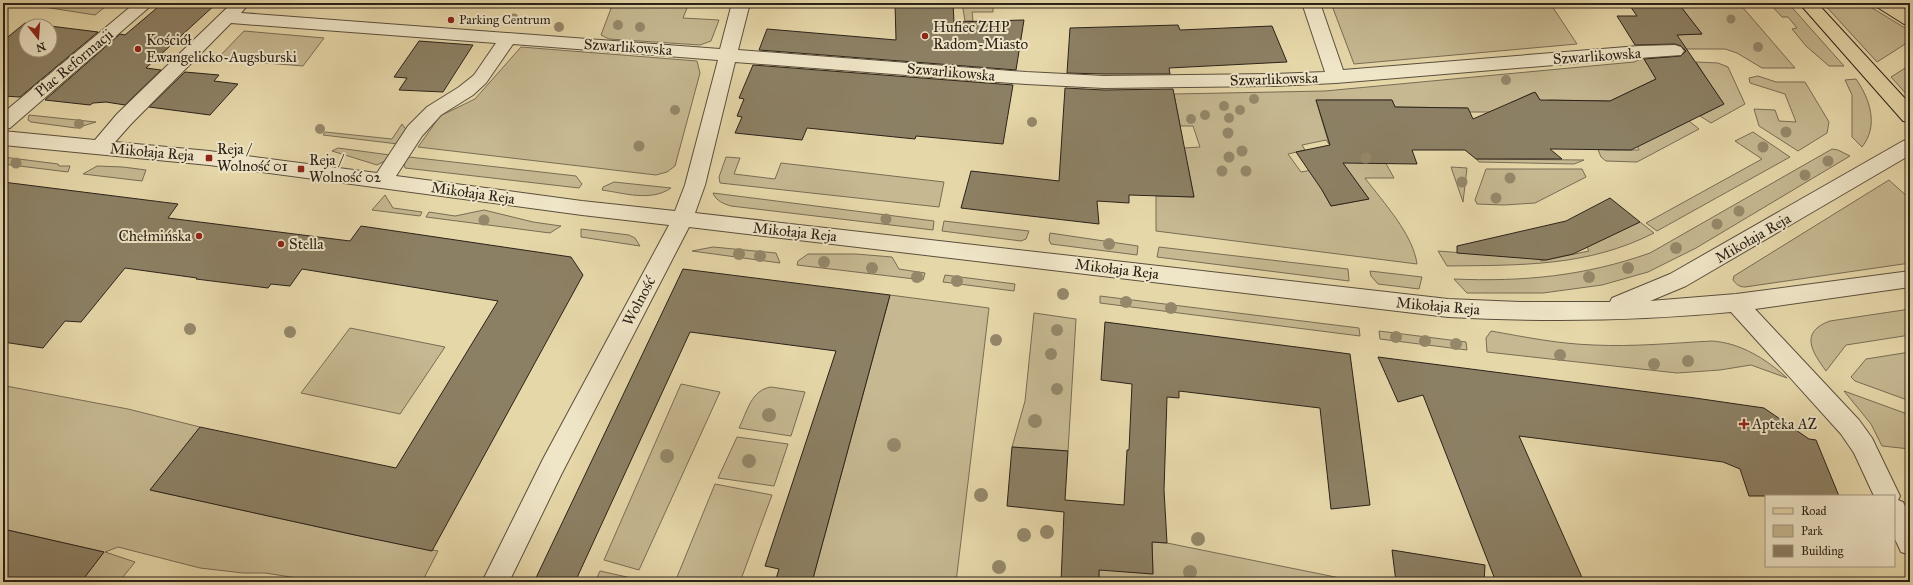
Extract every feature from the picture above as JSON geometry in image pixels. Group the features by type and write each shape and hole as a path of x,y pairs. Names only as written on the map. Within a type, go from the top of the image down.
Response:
{"main road":[{"path":"1808,3 1910,116"},
{"path":"1883,3 1910,20"}],"street":[{"name":"Plac Reformacji","path":"3,124 145,3"},
{"path":"99,148 124,119 241,3"},
{"name":"Wolność","path":"495,582 556,460 682,220 695,185 741,3"},
{"path":"1311,3 1336,77"},
{"name":"Szwarlikowska","path":"226,17 728,54 1026,78 1104,82 1274,80 1336,77 1624,53 1675,51"},
{"path":"383,180 415,131 434,111 466,91 480,79 509,38"},
{"name":"Mikołaja Reja","path":"3,138 209,158 383,180 582,208 865,239 1448,308 1527,312 1684,307 1736,303 1910,279"},
{"name":"Mikołaja Reja","path":"1587,311 1618,304 1678,280 1910,146"},
{"path":"1864,285 1910,285"},
{"path":"1736,303 1850,427 1863,446 1887,495"},
{"path":"1895,512 1910,543"}],"green space":[{"path":"49,3 110,3 95,15 44,7"},
{"path":"613,3 689,3 683,18 719,20 711,41 700,45 609,39 601,35"},
{"path":"962,3 993,3 993,12 972,12 973,21 965,21"},
{"path":"1331,3 1550,3 1577,44 1354,64"},
{"path":"1678,3 1739,3 1795,68 1762,68 1737,53 1725,49 1684,49 1681,45 1659,44 1667,35 1702,34"},
{"path":"1769,3 1788,3 1844,66 1829,66 1806,46 1792,29 1797,28 1788,17 1782,17"},
{"path":"1823,3 1864,3 1910,31 1910,41 1877,62"},
{"path":"244,31 324,38 303,66 217,59"},
{"path":"521,47 697,61 700,73 675,166 667,172 656,175 418,147 440,116 475,99"},
{"path":"1677,57 1647,63 1656,79 1610,101 1549,100 1541,103 1536,93 1532,93 1510,103 1514,112 1469,112 1467,108 1395,107 1392,100 1316,100 1329,144 1390,144 1384,160 1394,178 1365,178 1404,230 1410,241 1417,264 1156,231 1156,196 1194,197 1184,148 1200,147 1193,126 1180,126 1174,94 1325,91 1634,62 1643,58","holes":["1326,140 1369,199 1331,206 1322,190 1318,169 1301,172 1288,154 1305,150 1302,145"]},
{"path":"1696,62 1718,63 1728,67 1745,104 1711,123 1700,116 1723,104"},
{"path":"1910,65 1910,98 1891,77"},
{"path":"1758,76 1776,82 1805,82 1829,122 1827,133 1798,151 1759,126 1754,109 1775,110 1779,121 1796,122 1785,94 1750,83 1749,78"},
{"path":"1856,79 1869,104 1871,113 1870,130 1862,147 1852,137 1852,95 1845,80"},
{"path":"29,115 96,122 76,128 31,122 28,120"},
{"path":"1689,121 1699,129 1637,162 1606,161 1601,157 1597,147 1605,150 1639,150 1634,139"},
{"path":"402,124 408,132 398,144 323,135 325,132 392,139"},
{"path":"1753,132 1790,157 1657,231 1646,223 1762,159 1735,141"},
{"path":"338,148 390,155 385,161 377,165 332,151"},
{"path":"1832,149 1838,150 1850,156 1696,248 1648,272 1602,285 1543,293 1467,293 1454,279 1480,280 1554,276 1602,267 1650,253"},
{"path":"3,157 58,164 59,166 70,166 68,172 3,164"},
{"path":"409,157 576,176 582,184 579,188 405,168 404,163"},
{"path":"726,157 740,158 734,174 775,179 781,163 944,182 939,207 720,183 719,177"},
{"path":"1476,159 1584,160 1574,164 1479,162"},
{"path":"97,166 146,170 142,181 83,174"},
{"path":"1451,167 1467,168 1463,202"},
{"path":"1486,169 1582,169 1586,177 1535,203 1504,205 1477,204 1475,200"},
{"path":"1889,180 1910,199 1910,263 1745,287 1738,285 1733,280 1734,276"},
{"path":"614,182 671,188 655,195 646,196 602,190 603,187"},
{"path":"713,193 934,221 933,230 731,206 718,200"},
{"path":"385,195 393,208 422,212 420,216 372,210"},
{"path":"484,210 533,222 561,226 550,233 426,217 429,212 455,216"},
{"path":"944,221 1029,231 1026,239 1021,241 942,231"},
{"path":"1640,222 1654,233 1629,244 1604,252 1553,262 1447,266 1438,251 1526,258 1537,256 1541,261 1589,251 1587,247"},
{"path":"581,229 629,235 635,238 640,246 581,237"},
{"path":"1050,233 1138,246 1137,255 1051,244 1049,240"},
{"path":"713,247 776,253 780,263 692,251"},
{"path":"1159,247 1348,269 1349,281 1157,257"},
{"path":"808,254 856,254 892,257 899,269 925,273 923,280 797,265 798,261"},
{"path":"1370,271 1422,277 1419,289 1378,284 1371,276"},
{"path":"945,275 1015,284 1014,291 943,282"},
{"path":"890,295 989,308 956,582 812,582"},
{"path":"1100,296 1359,328 1360,336 1100,303"},
{"path":"1910,309 1910,335 1846,345 1826,371 1816,357 1811,343 1811,337 1814,331 1820,326 1830,321"},
{"path":"1034,313 1076,319 1068,451 1012,447 1025,401"},
{"path":"350,328 445,347 400,414 301,393"},
{"path":"1379,331 1466,342 1467,350 1380,339"},
{"path":"1491,331 1568,343 1623,346 1712,341 1723,342 1762,358 1787,378 1751,365 1720,370 1677,373 1487,352 1486,338"},
{"path":"1910,352 1910,401 1855,381 1851,377 1866,359"},
{"path":"681,384 720,392 639,570 604,560"},
{"path":"6,386 128,409 200,427 151,490 355,535 438,551 422,582 323,582 265,573 243,573 200,568 118,547 105,552 135,562 119,582 81,582 104,552 3,529 3,389"},
{"path":"771,387 805,392 791,436 739,428 754,397 764,389"},
{"path":"1844,391 1910,415 1910,430 1908,430 1910,434 1910,449 1882,446 1871,424"},
{"path":"737,437 788,444 774,486 718,478"},
{"path":"715,484 772,495 740,582 675,582"},
{"path":"1152,542 1167,543 1360,582 1099,582 1099,569 1153,574"},
{"path":"600,571 636,579 635,582 595,582"}],"building":[{"name":"Kościół Ewangelicko-Augsburski","path":"174,3 217,3 146,68 161,70 125,105 106,102 93,103 90,105 45,100 120,34 125,35 158,7 169,7"},
{"name":"Hufiec ZHP Radom-Miasto","path":"895,3 953,3 954,22 1024,20 1016,70 759,50 767,29 896,40"},
{"path":"1628,3 1678,3 1702,34 1677,35 1724,104 1631,150 1550,149 1562,159 1476,159 1465,150 1412,150 1417,164 1343,163 1369,199 1331,206 1296,152 1330,145 1316,100 1392,100 1395,107 1468,108 1473,119 1535,92 1540,100 1610,101 1656,79 1644,59 1681,56 1686,51 1681,46 1675,44 1635,45 1617,16 1637,16"},
{"path":"1178,25 1180,30 1272,26 1287,62 1169,68 1170,74 1067,73 1070,28"},
{"path":"58,27 98,32 20,97 3,96 3,41 18,29 18,58 58,58"},
{"path":"419,41 473,45 443,92 399,90 407,78 394,77"},
{"path":"753,65 1013,85 1003,144 916,136 915,139 807,128 802,140 735,133 742,117 737,116 744,99 739,98"},
{"path":"185,72 219,75 214,81 238,84 210,115 149,107"},
{"path":"1065,88 1104,90 1173,89 1194,197 1129,195 1129,203 1097,201 1099,224 961,208 971,171 1059,181"},
{"path":"3,182 178,204 168,218 350,241 361,226 571,257 583,275 432,551 150,490 200,427 396,468 498,301 302,269 290,286 271,284 268,288 125,268 81,322 65,321 43,348 3,342"},
{"path":"1610,198 1640,222 1573,254 1546,260 1457,253 1457,246 1566,221"},
{"path":"683,269 890,295 812,582 775,582 779,569 765,566 836,351 690,332 575,582 534,582"},
{"path":"1105,322 1350,354 1370,505 1331,509 1320,408 1179,391 1179,398 1167,397 1164,490 1167,543 1152,542 1153,574 1099,570 1099,582 1061,582 1064,512 1007,506 1012,447 1068,451 1065,500 1124,505 1127,450 1129,450 1132,384 1101,380"},
{"path":"1378,357 1764,408 1809,439 1816,440 1839,495 1749,496 1740,469 1723,462 1519,436 1584,582 1496,582 1423,395 1398,402"},
{"path":"3,529 104,552 81,582 3,582"},
{"path":"1392,550 1485,565 1484,582 1396,582"}],"place":[{"name":"Parking Centrum","path":"451,20"},
{"name":"Hufiec ZHP Radom-Miasto","path":"925,36"},
{"name":"Kościół Ewangelicko-Augsburski","path":"138,49"},
{"name":"Reja / Wolność 01","path":"209,158"},
{"name":"Reja / Wolność 02","path":"301,169"},
{"name":"Chełmińska","path":"199,236"},
{"name":"Stella","path":"281,244"},
{"name":"Apteka AZ","path":"1744,424"}]}
